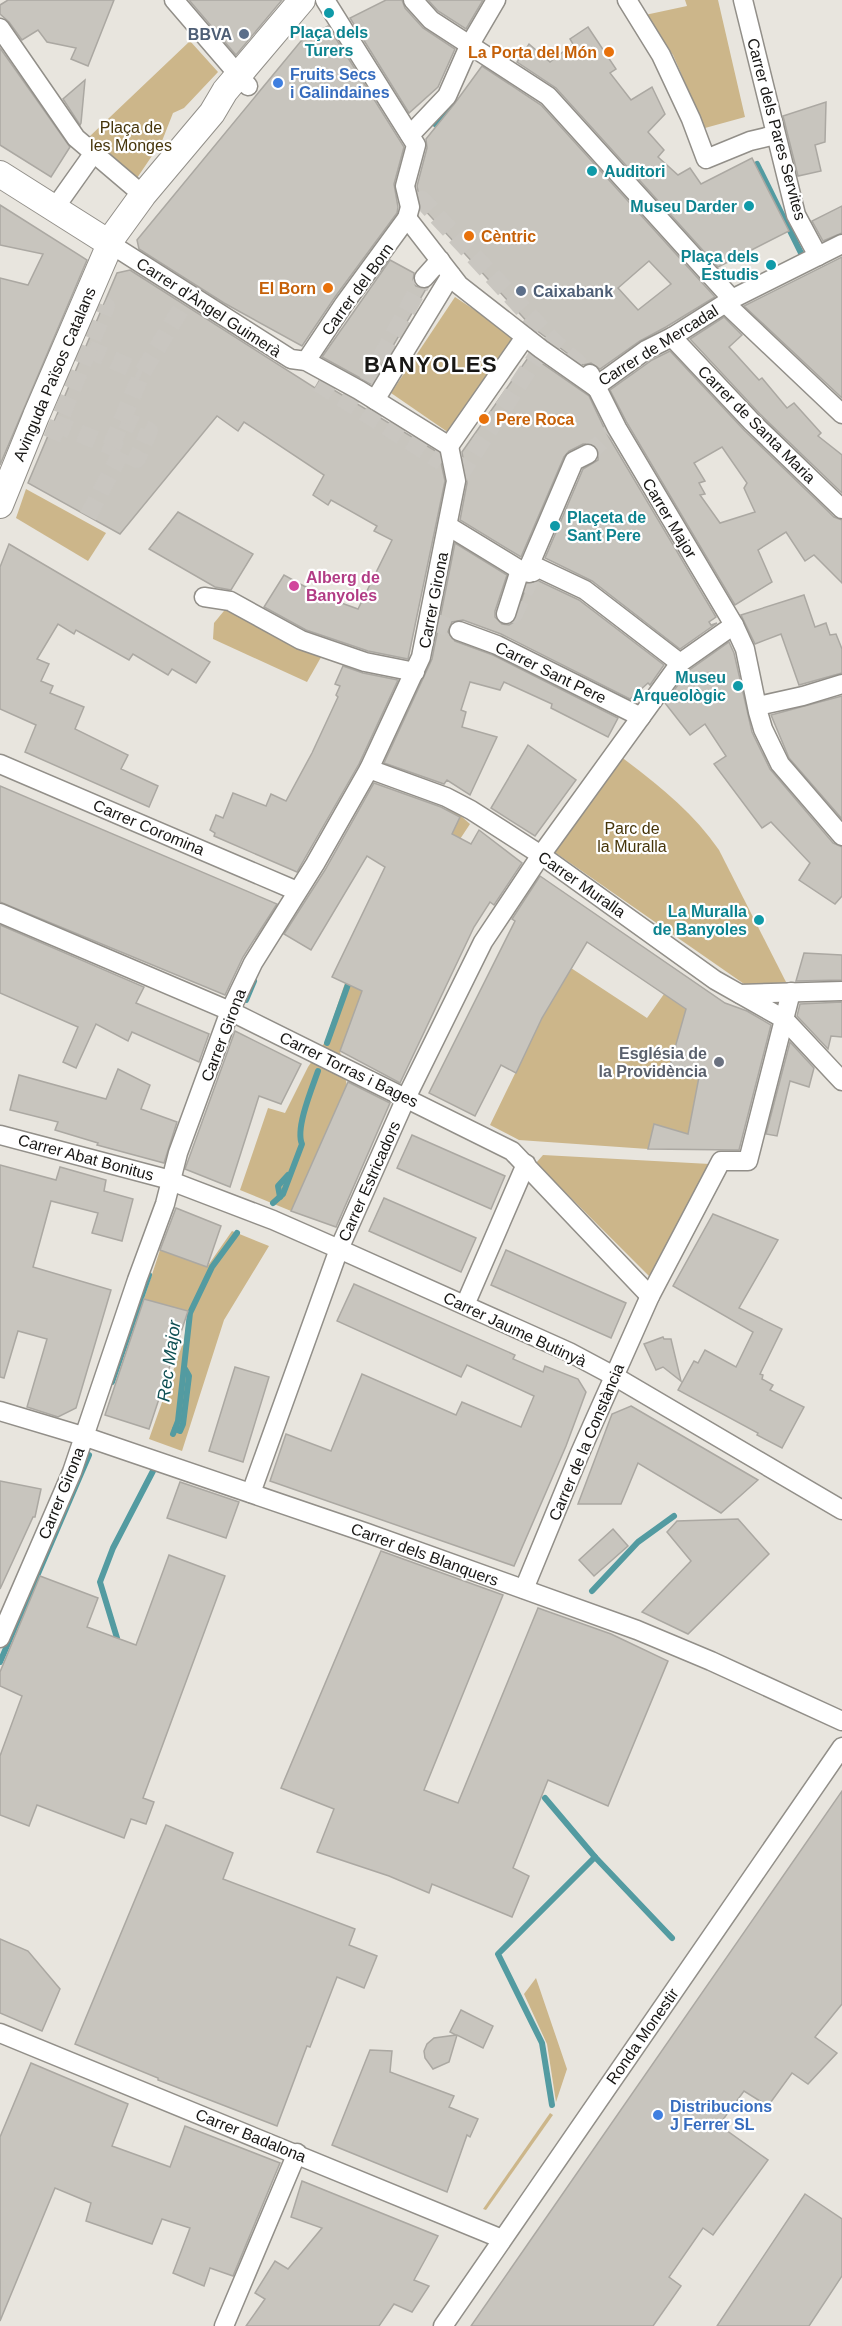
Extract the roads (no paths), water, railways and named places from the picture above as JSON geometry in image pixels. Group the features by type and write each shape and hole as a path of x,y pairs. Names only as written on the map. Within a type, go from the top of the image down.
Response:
{"main road":[{"path":"235,91 302,0"},
{"path":"235,91 311,0"},
{"path":"235,91 318,0"},
{"name":"Avinguda Països Catalans","path":"0,505 109,243 143,195 235,91"},
{"path":"0,174 109,243"}],"street":[{"path":"174,0 235,91"},
{"path":"326,0 416,145 405,186 412,209 440,260 459,285 525,337 592,381"},
{"path":"413,0 431,20 548,96 729,301 842,414"},
{"path":"410,135 447,96 469,46 496,0"},
{"path":"627,0 661,55 691,119 706,159 750,141 775,135"},
{"name":"Carrer dels Pares Servites","path":"743,0 796,215 818,256"},
{"path":"0,28 76,138 143,195"},
{"path":"54,209 93,154"},
{"name":"Carrer del Born","path":"306,361 412,209"},
{"name":"Carrer d'Àngel Guimerà","path":"109,243 187,300 227,319 291,359 306,361 365,393 453,466"},
{"path":"729,301 842,244"},
{"path":"424,278 440,260"},
{"path":"365,393 451,275"},
{"name":"Carrer de Mercadal","path":"592,381 672,337 729,301"},
{"path":"453,466 525,337"},
{"name":"Carrer de Santa Maria","path":"672,337 752,422 842,509"},
{"path":"306,361 318,383"},
{"name":"Carrer Major","path":"592,381 616,429 734,625 745,649 763,729 780,764 842,836"},
{"path":"497,645 507,615 574,461 588,454"},
{"name":"Carrer Girona","path":"0,1638 72,1472 171,1182 178,1153 230,1011 253,963 315,864 369,769 421,657 447,526 453,466"},
{"path":"447,526 528,570 585,590 601,605 680,663"},
{"path":"204,597 230,601 301,640 365,662 415,672"},
{"name":"Carrer Estricadors","path":"250,1494 339,1249 406,1098 483,942 541,855 680,663 734,625"},
{"name":"Carrer Sant Pere","path":"459,631 497,645 641,717"},
{"path":"758,706 842,684"},
{"name":"Carrer Coromina","path":"0,764 297,891"},
{"name":"Carrer Muralla","path":"369,769 446,797 471,810 541,855 715,980 784,1019 842,1081"},
{"name":"Carrer Torras i Bages","path":"0,913 230,1011 512,1151 650,1296"},
{"path":"740,994 842,991"},
{"path":"784,1019 791,992"},
{"name":"Carrer de la Constància","path":"524,1589 580,1453 650,1296 721,1161 748,1161 784,1019"},
{"name":"Carrer Abat Bonitus","path":"0,1135 120,1165 171,1182"},
{"path":"465,1305 526,1164"},
{"name":"Carrer Jaume Butinyà","path":"171,1182 273,1220 569,1352 842,1510"},
{"name":"Carrer dels Blanquers","path":"0,1411 83,1436 524,1589 647,1635 842,1720"},
{"name":"Ronda Monestir","path":"443,2326 842,1747"},
{"name":"Carrer Badalona","path":"0,2033 502,2239"},
{"path":"224,2326 297,2153"}],"waterway":[{"name":"Rec Major","path":"435,124 452,103"},
{"path":"757,164 802,255"},
{"name":"Rec Major","path":"327,1043 350,979"},
{"path":"246,1000 254,981"},
{"name":"Rec Major","path":"273,1203 283,1194 302,1144 300,1137 302,1119 318,1071"},
{"path":"280,1197 278,1186 288,1175"},
{"name":"Rec Major","path":"173,1434 178,1421 190,1313 212,1267 237,1233"},
{"path":"112,1382 149,1275"},
{"path":"175,1429 180,1431 183,1424 189,1376 185,1369"},
{"path":"0,1662 89,1455"},
{"name":"Rec Major","path":"117,1638 100,1582 113,1548 153,1471"},
{"path":"592,1591 638,1542 674,1516"},
{"path":"545,1798 595,1857 498,1954 542,2043 552,2105"},
{"path":"595,1857 672,1938"}],"tunnel":[{"path":"418,202 422,200 552,340 590,374"},
{"path":"368,382 424,278"},
{"path":"111,446 142,373 184,304"},
{"path":"52,439 106,306 104,305"},
{"path":"88,349 142,373"},
{"path":"459,476 539,353"},
{"path":"318,383 442,462"},
{"path":"54,423 137,459 149,431 122,419"},
{"path":"588,454 615,429"},
{"path":"88,516 122,451"},
{"path":"511,613 514,614 533,572"},
{"path":"431,621 459,631"}],"place":[{"name":"Plaça dels Turers","path":"329,13"},
{"name":"BBVA","path":"244,34"},
{"name":"La Porta del Món","path":"609,52"},
{"name":"Fruits Secs i Galindaines","path":"278,83"},
{"name":"Auditori","path":"592,171"},
{"name":"Museu Darder","path":"749,206"},
{"name":"Cèntric","path":"469,236"},
{"name":"Plaça dels Estudis","path":"771,265"},
{"name":"El Born","path":"328,288"},
{"name":"Caixabank","path":"521,291"},
{"name":"Pere Roca","path":"484,419"},
{"name":"Plaçeta de Sant Pere","path":"555,526"},
{"name":"Alberg de Banyoles","path":"294,586"},
{"name":"Museu Arqueològic","path":"738,686"},
{"name":"La Muralla de Banyoles","path":"759,920"},
{"name":"Església de la Providència","path":"719,1062"},
{"name":"Distribucions J Ferrer SL","path":"658,2115"}],"district":[{"name":"BANYOLES","path":"431,364"}],"park label":[{"name":"Plaça de les Monges","path":"131,136"},
{"name":"Parc de la Muralla","path":"632,837"}]}
